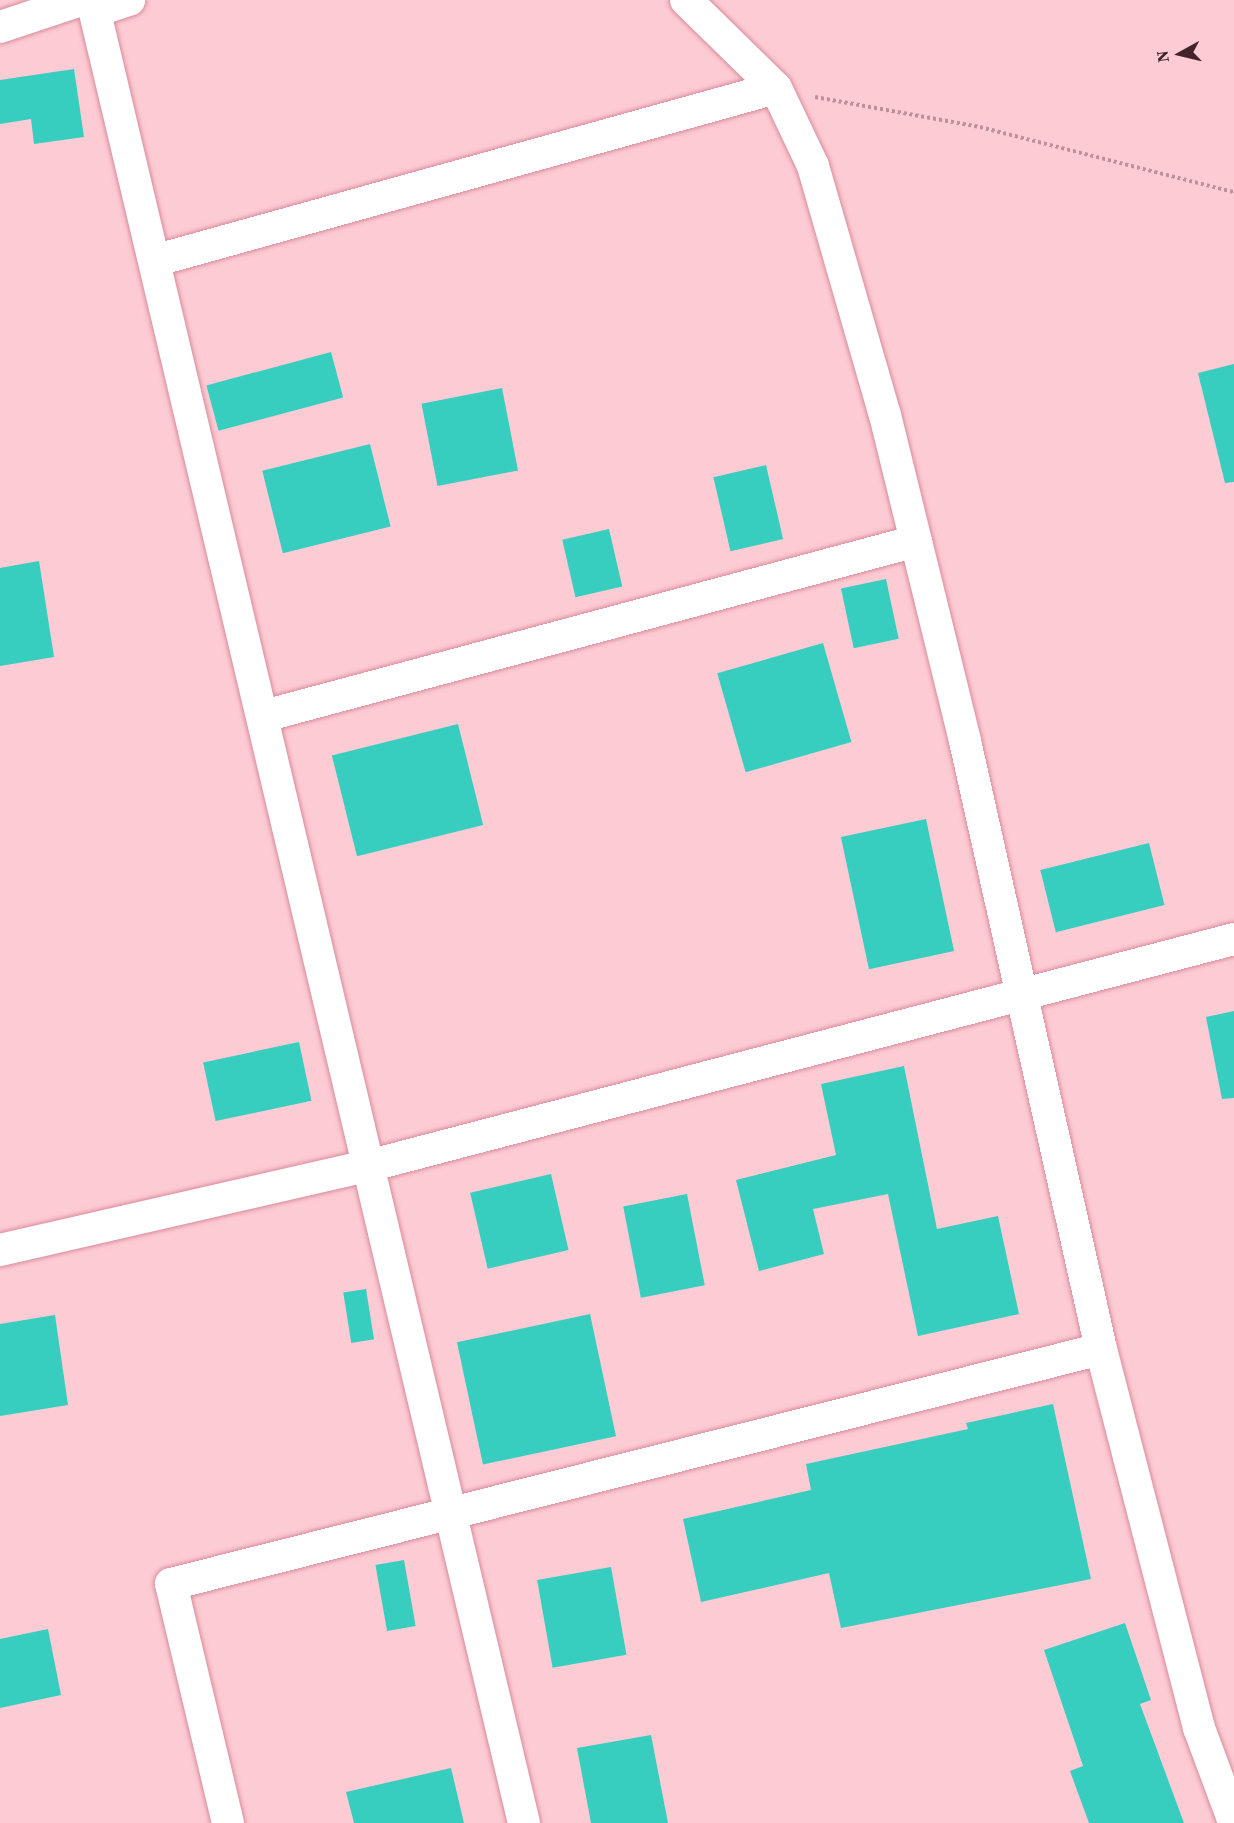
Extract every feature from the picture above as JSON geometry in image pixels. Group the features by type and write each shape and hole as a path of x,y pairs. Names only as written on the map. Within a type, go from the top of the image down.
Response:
{"street":[{"path":"0,27 89,4 129,0"},
{"path":"686,0 776,88 813,166 916,541 1023,996 1101,1349 1198,1728 1234,1822"},
{"path":"89,4 157,260 368,1167 524,1823"},
{"path":"157,260 776,88"},
{"path":"264,716 916,541"},
{"path":"0,1250 368,1167 1234,939"},
{"path":"228,1823 171,1584 1101,1349"}],"path":[{"path":"776,88 980,127 1234,192"}],"building":[{"path":"74,69 84,137 34,144 31,119 0,124 0,80"},
{"path":"331,352 343,397 219,431 206,385"},
{"path":"1234,364 1234,482 1225,483 1198,373"},
{"path":"502,388 518,470 438,486 422,404"},
{"path":"370,444 391,526 283,553 262,471"},
{"path":"766,465 783,539 730,551 713,477"},
{"path":"609,529 622,586 576,597 562,540"},
{"path":"39,561 54,657 0,666 0,568"},
{"path":"886,579 899,639 854,648 841,589"},
{"path":"823,643 851,742 746,772 717,673"},
{"path":"458,724 483,825 357,856 332,755"},
{"path":"926,819 954,951 869,969 841,837"},
{"path":"1149,843 1164,905 1056,932 1040,870"},
{"path":"1234,1011 1234,1098 1222,1099 1206,1017"},
{"path":"299,1042 311,1101 216,1121 203,1062"},
{"path":"904,1066 937,1229 998,1216 1019,1314 918,1336 888,1194 813,1209 824,1254 759,1271 736,1180 836,1155 821,1084"},
{"path":"551,1174 569,1250 488,1269 470,1193"},
{"path":"687,1194 705,1285 641,1298 623,1206"},
{"path":"366,1289 374,1339 351,1343 343,1293"},
{"path":"590,1314 616,1436 483,1465 457,1342"},
{"path":"55,1315 68,1405 0,1416 0,1324"},
{"path":"1053,1404 1091,1579 841,1628 829,1573 701,1602 683,1519 811,1490 806,1464 968,1429 966,1423"},
{"path":"404,1560 416,1626 387,1631 375,1565"},
{"path":"611,1567 626,1655 553,1668 537,1580"},
{"path":"1125,1623 1151,1700 1140,1704 1184,1823 1089,1823 1070,1771 1083,1766 1044,1650"},
{"path":"48,1629 61,1695 0,1708 0,1639"},
{"path":"651,1735 668,1823 591,1823 577,1748"},
{"path":"451,1768 464,1823 354,1823 346,1792"}]}
